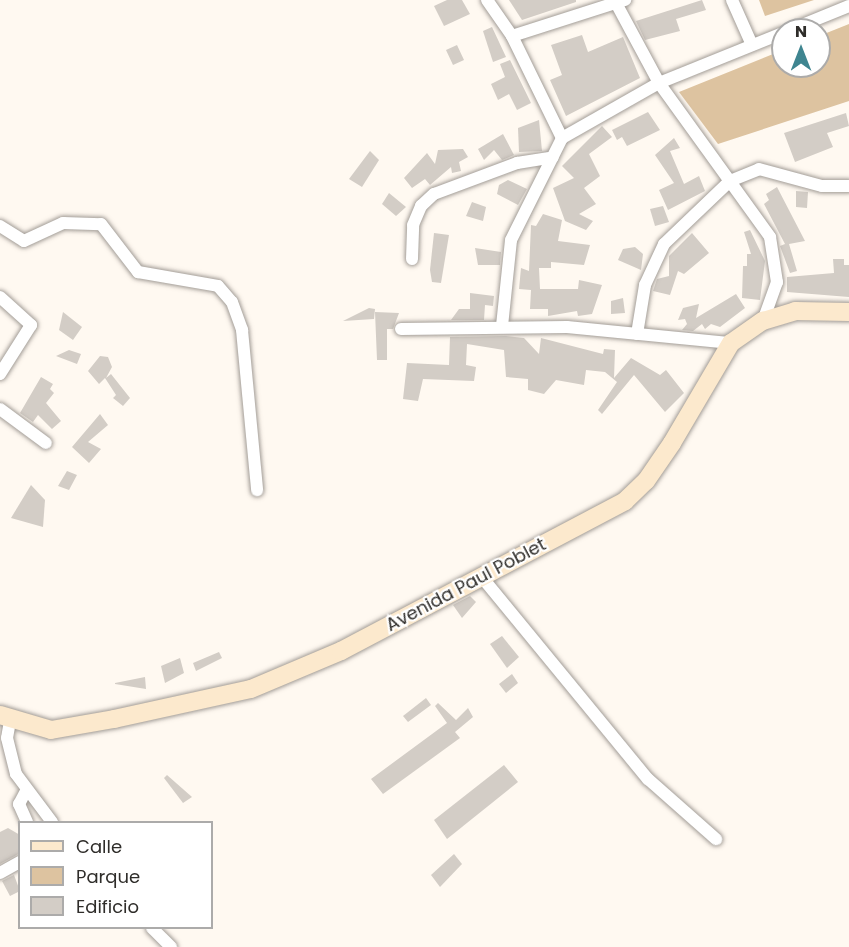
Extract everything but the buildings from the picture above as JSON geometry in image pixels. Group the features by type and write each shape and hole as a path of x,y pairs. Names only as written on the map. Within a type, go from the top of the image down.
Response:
{"main road":[{"name":"Avenida Paul Poblet","path":"5,718 36,729 68,728 251,689 341,651 637,491 731,343 763,321 795,311 849,312"}],"street":[{"path":"486,0 512,36 562,138"},
{"path":"732,0 752,45"},
{"path":"512,36 620,1 659,83 770,237 776,259 774,300 763,321"},
{"path":"820,18 849,6"},
{"path":"502,326 511,240 562,138 659,83 771,38"},
{"path":"412,259 413,225 421,206 434,194 517,163 553,157"},
{"path":"637,334 645,285 664,244 730,181 759,169 822,186 849,186"},
{"path":"0,226 24,241 63,223 101,224 111,232 138,272 219,285 232,302 242,330 257,490"},
{"path":"0,297 30,322 4,357 0,374"},
{"path":"401,329 502,326 637,334 731,343"},
{"path":"0,410 46,444"},
{"path":"481,576 648,779 716,839"},
{"path":"5,718 10,760 26,791 51,821"},
{"path":"26,791 19,804 27,821"},
{"path":"0,873 18,863"},
{"path":"154,929 171,947"}],"green space":[{"path":"759,0 814,0 765,16"},
{"path":"849,24 849,101 718,144 679,92 771,55 771,78 831,78 831,31"}]}
